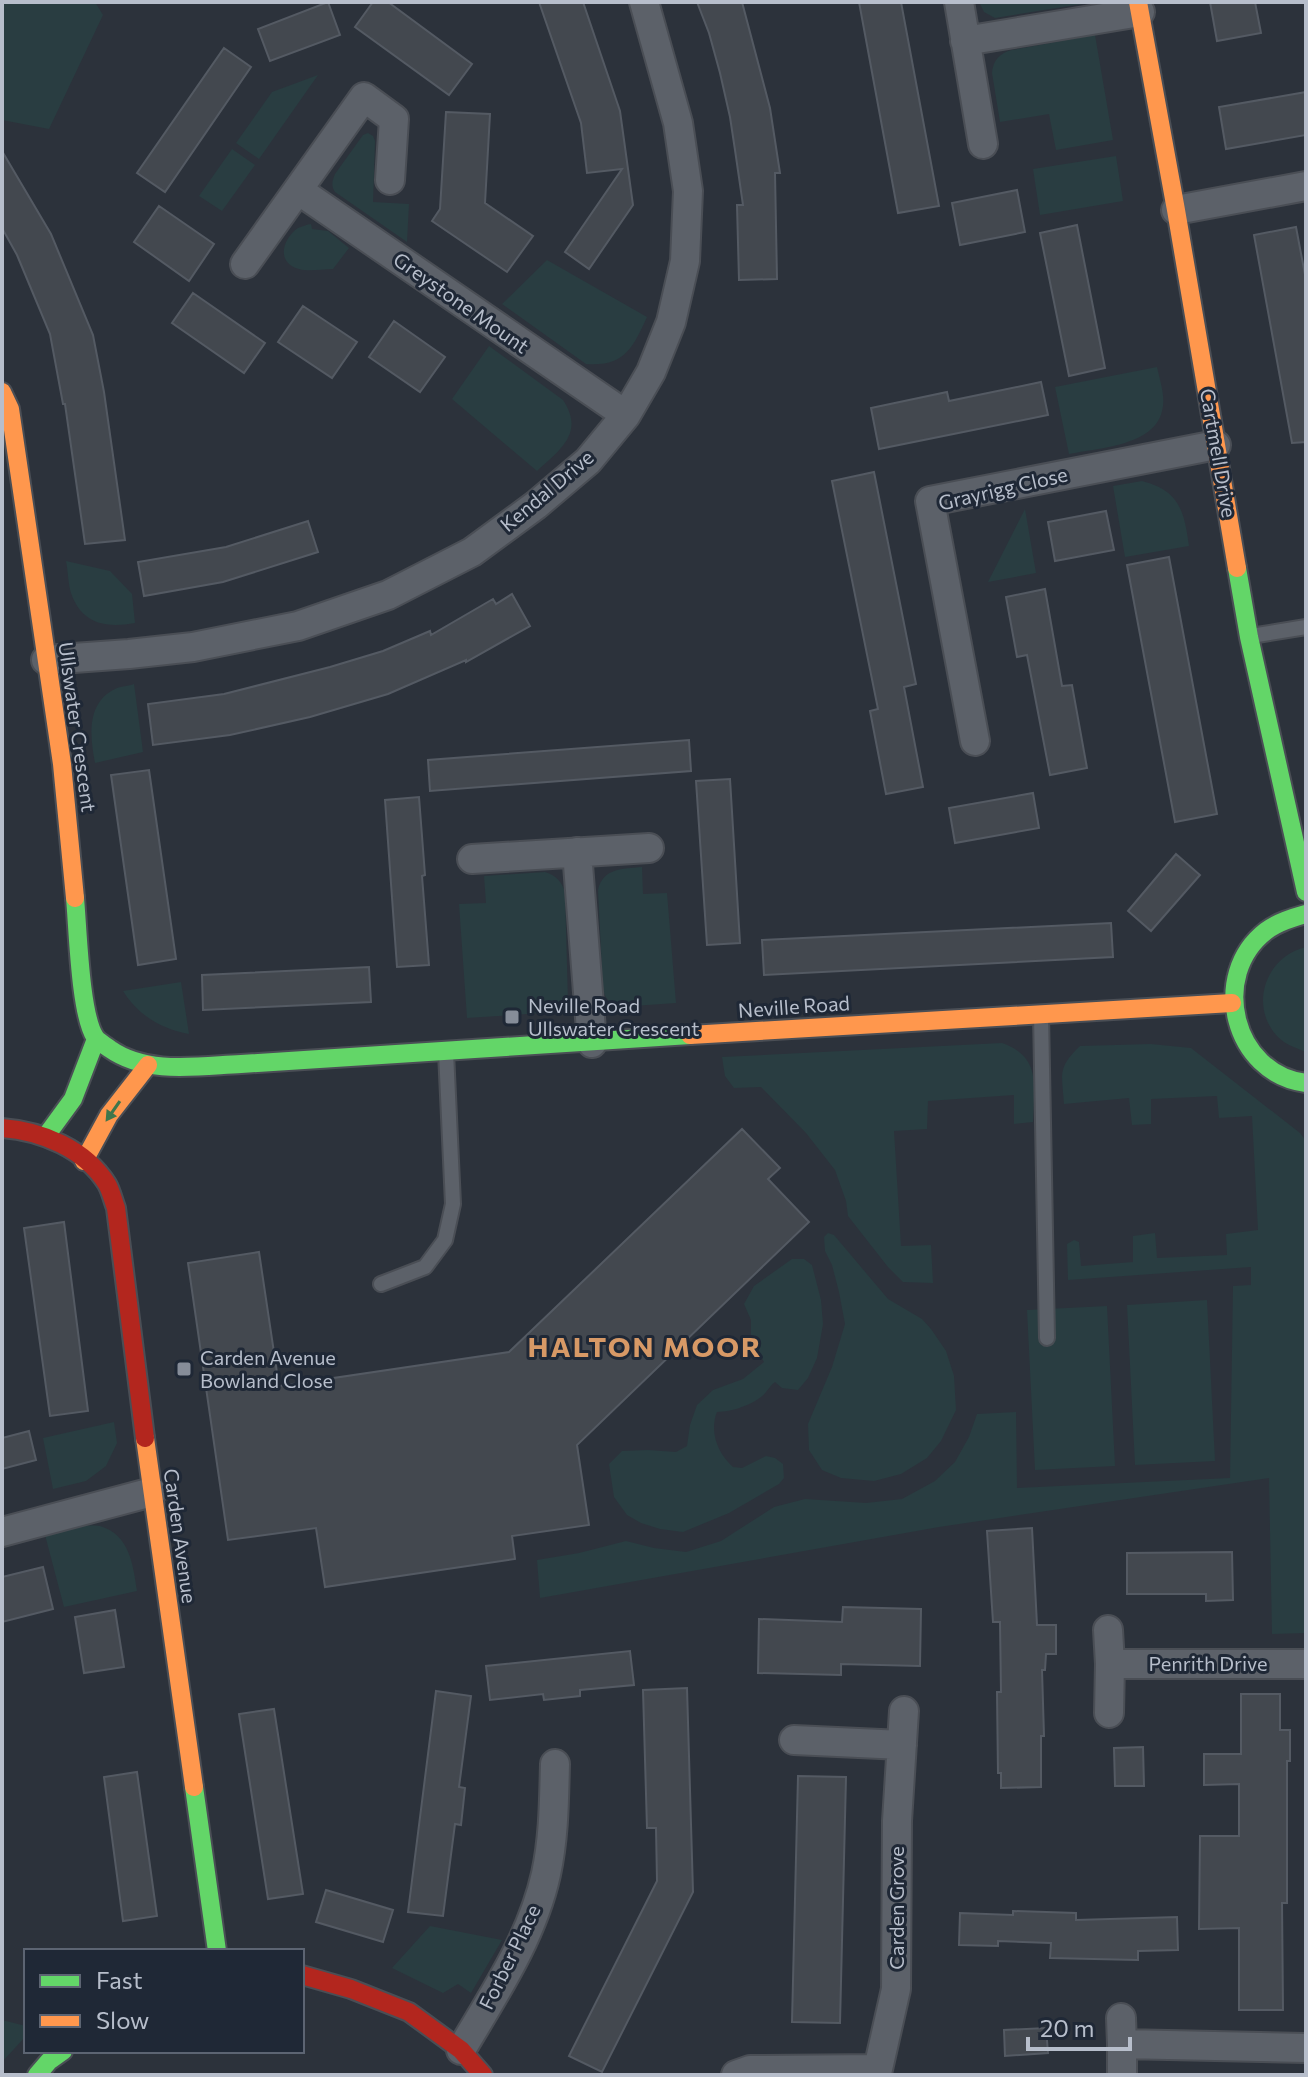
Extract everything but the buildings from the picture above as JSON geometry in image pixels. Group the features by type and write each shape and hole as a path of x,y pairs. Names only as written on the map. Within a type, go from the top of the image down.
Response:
{"street":[{"name":"Kendal Drive","path":"46,660 193,647 298,626 388,595 472,552 536,505 588,461 626,415 651,372 670,326 685,261 688,191 678,123 644,2"},
{"path":"959,2 983,144"},
{"name":"Cartmell Drive","path":"965,41 1139,7 1249,637 1306,892"},
{"path":"245,264 364,97 394,119 390,180"},
{"path":"1176,210 1306,186"},
{"name":"Greystone Mount","path":"298,190 626,415"},
{"name":"Ullswater Crescent","path":"5,405 62,764 86,1014 96,1039"},
{"name":"Grayrigg Close","path":"975,741 930,501 1216,445"},
{"path":"472,859 649,848"},
{"path":"577,852 592,1043"},
{"path":"1306,914 1285,919 1263,933 1245,953 1235,977 1232,1003 1236,1025 1250,1051 1272,1072 1306,1083"},
{"name":"Neville Road","path":"96,1039 121,1057 148,1065 172,1067 1232,1003"},
{"path":"46,1136 73,1099 96,1039"},
{"path":"84,1161 109,1115 148,1065"},
{"name":"Carden Avenue","path":"2,1128 46,1136 66,1146 108,1186 116,1208 152,1492 217,1949"},
{"path":"2,1532 152,1492"},
{"path":"1108,1630 1109,1713"},
{"name":"Penrith Drive","path":"1110,1664 1306,1664"},
{"name":"Carden Grove","path":"736,2075 750,2070 881,2072 896,1989 897,1821 904,1711"},
{"path":"794,1740 902,1745"},
{"name":"Forber Place","path":"461,2050 521,1945 540,1898 550,1850 555,1764"},
{"path":"304,1976 351,1989 409,2012 461,2050 483,2075"},
{"path":"1122,2075 1121,2031 1306,2048"},
{"path":"37,2075 60,2053"}],"lane":[{"path":"1249,637 1306,627"},
{"path":"1041,1013 1047,1338"},
{"path":"381,1284 425,1267 445,1240 453,1204 446,1051"}],"green space":[{"path":"2,2 95,2 103,15 49,129 2,120"},
{"path":"979,2 1088,3 995,18 984,12"},
{"path":"1095,35 1113,140 1056,150 1049,114 1000,122 992,73 1001,55 1012,50"},
{"path":"318,75 259,159 236,143 272,92"},
{"path":"368,133 375,141 373,202 409,204 407,242 333,188 335,174 363,135"},
{"path":"232,149 255,165 222,211 199,196"},
{"path":"1116,156 1123,201 1040,215 1033,169"},
{"path":"311,224 312,229 328,231 349,248 333,269 303,270 292,266 284,256 288,238 298,228"},
{"path":"547,260 647,317 626,353 610,362 586,364 502,304"},
{"path":"489,346 563,400 569,412 571,431 567,440 537,471 452,399"},
{"path":"1157,367 1163,406 1157,423 1148,432 1109,447 1069,454 1055,387"},
{"path":"1142,481 1165,490 1178,504 1189,546 1125,557 1113,486"},
{"path":"1025,509 1036,573 988,582"},
{"path":"66,561 110,571 132,594 135,623 105,624 82,612 71,593"},
{"path":"134,684 143,752 95,763 91,732 99,703 115,689"},
{"path":"642,867 643,894 667,893 676,1003 619,1007 608,1000 603,990 598,890 604,877 609,874 621,869"},
{"path":"545,872 558,879 565,892 568,1002 557,1012 467,1018 459,904 486,903 484,876"},
{"path":"1306,947 1306,1052 1278,1037 1269,1025 1263,997 1272,971 1281,960"},
{"path":"181,982 189,1034 151,1020 123,991"},
{"path":"1002,1043 1024,1056 1030,1065 1034,1085 1033,1122 1014,1124 1014,1095 928,1101 927,1129 894,1131 901,1246 931,1245 933,1283 903,1282 888,1267 848,1216 835,1170 806,1133 761,1087 734,1088 725,1076 722,1057"},
{"path":"1151,1044 1191,1048 1300,1133 1306,1141 1306,1633 1272,1634 1269,1478 939,1527 540,1598 537,1560 626,1541 686,1552 721,1541 774,1507 805,1499 866,1503 902,1499 935,1481 955,1462 977,1414 1016,1412 1017,1488 1230,1478 1233,1286 1251,1285 1251,1267 1068,1280 1067,1244 1074,1240 1079,1242 1081,1266 1133,1262 1133,1236 1155,1233 1157,1258 1227,1255 1226,1234 1258,1230 1252,1116 1219,1118 1217,1096 1151,1099 1151,1124 1132,1125 1129,1098 1064,1104 1064,1066 1080,1046"},
{"path":"828,1233 834,1235 888,1299 922,1319 931,1329 946,1351 954,1376 956,1410 941,1441 927,1458 901,1474 874,1481 841,1478 822,1470 809,1450 808,1424 832,1367 845,1324 832,1265 825,1251 824,1237"},
{"path":"792,1259 804,1259 812,1265 821,1300 823,1324 817,1358 808,1378 798,1390 782,1388 775,1382 750,1404 717,1412 714,1427 719,1449 733,1467 742,1468 766,1456 783,1464 784,1478 729,1513 683,1532 660,1529 627,1515 614,1497 609,1464 622,1451 676,1452 687,1446 697,1405 713,1390 743,1379 764,1362 751,1339 751,1320 744,1304 754,1286"},
{"path":"1207,1300 1215,1461 1135,1465 1127,1305"},
{"path":"1107,1306 1115,1466 1035,1470 1027,1310"},
{"path":"114,1422 117,1443 106,1466 86,1481 53,1489 43,1438"},
{"path":"80,1525 100,1526 118,1536 128,1552 137,1591 64,1607 45,1535"},
{"path":"430,1926 502,1940 471,1993 458,1984 443,1993 392,1968"},
{"path":"2,2020 24,2026 24,2038 2,2062"}],"traffic: fast":[{"path":"1237,568 1249,637 1306,892"},
{"path":"75,898 83,991 90,1026 100,1042 140,1063 173,1067 208,1066 690,1035"},
{"path":"1306,914 1266,931 1248,950 1238,972 1234,996 1237,1020 1246,1043 1261,1062 1281,1076 1306,1083"},
{"path":"46,1136 73,1099 96,1039"},
{"path":"194,1787 217,1949"},
{"path":"37,2075 60,2053"}],"traffic: slow":[{"path":"1138,2 1237,568"},
{"path":"2,392 10,409 62,764 75,898"},
{"path":"690,1035 1232,1003"},
{"path":"84,1161 109,1115 148,1065"},
{"path":"145,1438 194,1787"}],"traffic: jam":[{"path":"2,1128 32,1133 61,1144 87,1161 108,1187 116,1208 145,1438"},
{"path":"304,1976 351,1989 409,2012 461,2050 483,2075"}],"place":[{"name":"Neville Road Ullswater Crescent","path":"512,1017"},
{"name":"Carden Avenue Bowland Close","path":"184,1369"}],"district":[{"name":"HALTON MOOR","path":"645,1347"}]}
